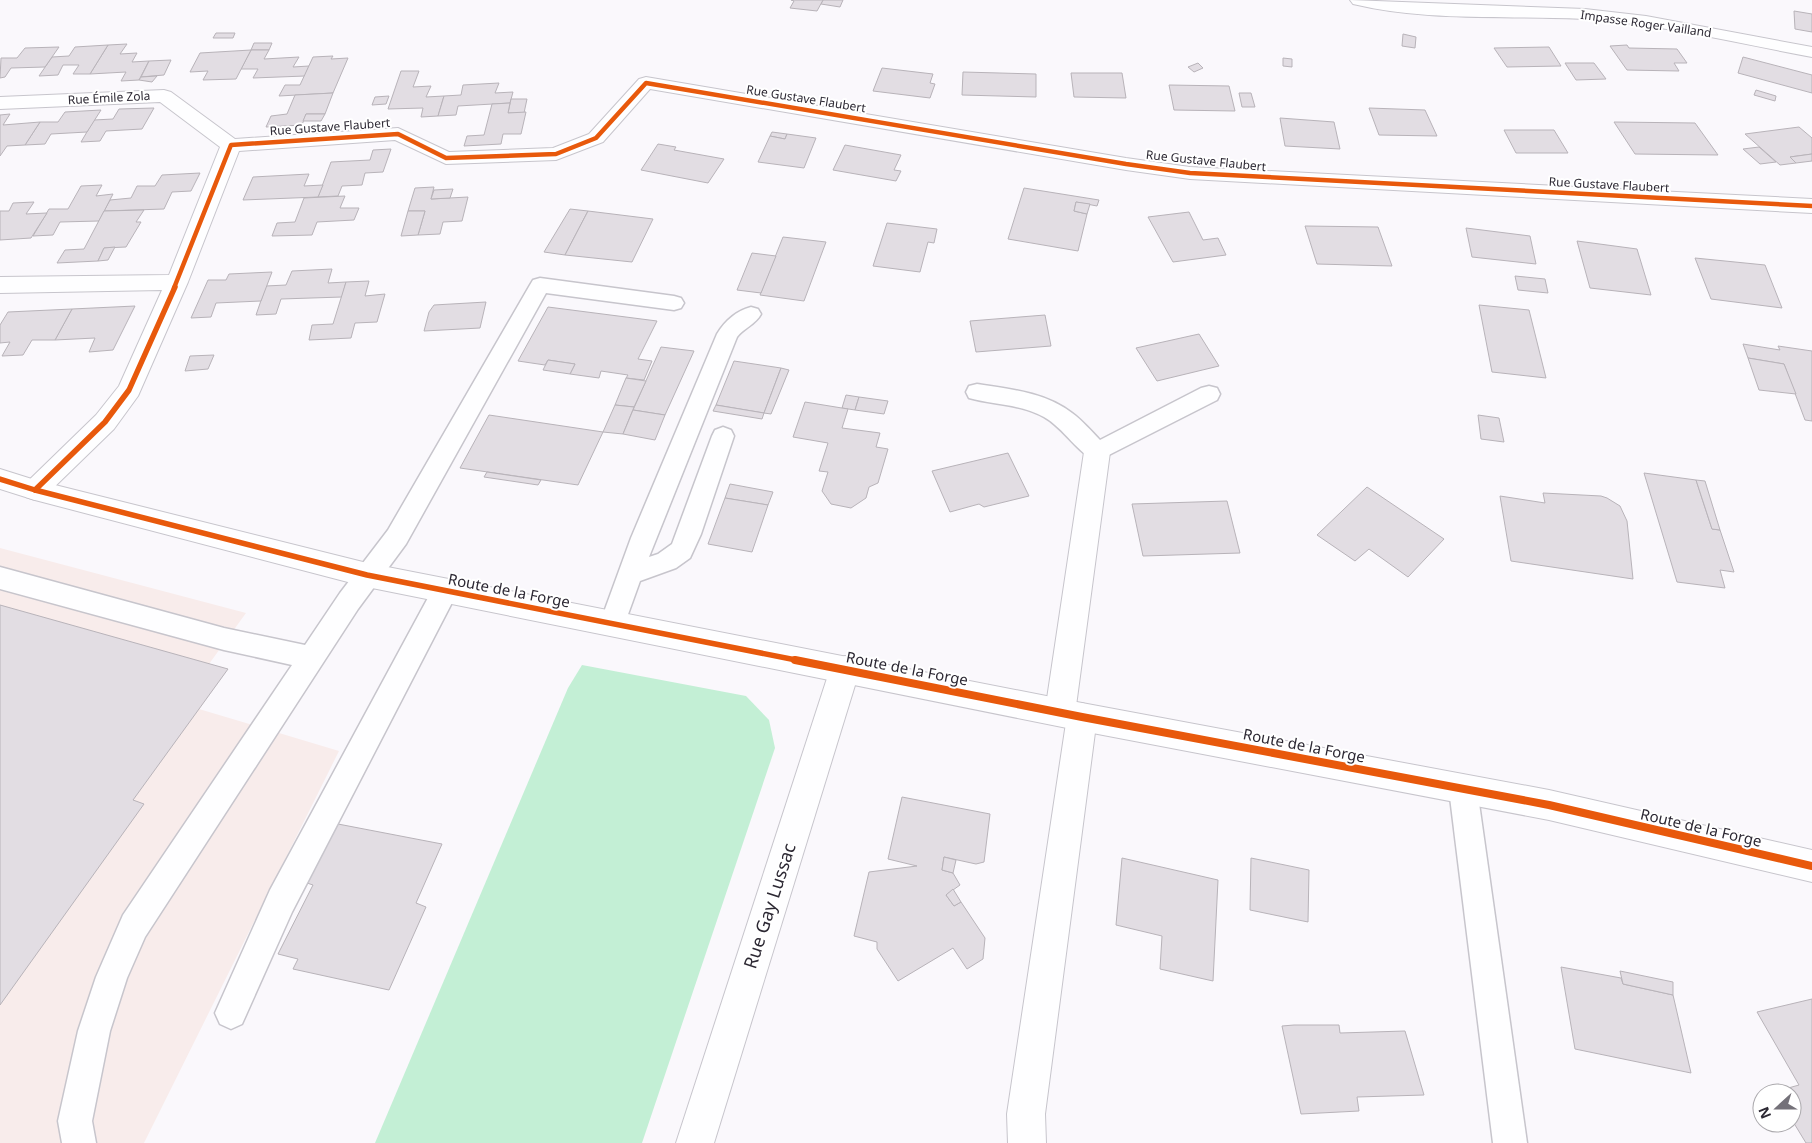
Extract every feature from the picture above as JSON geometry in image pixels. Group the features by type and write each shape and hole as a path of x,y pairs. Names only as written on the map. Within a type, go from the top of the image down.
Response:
{"street":[{"name":"Impasse Roger Vailland","path":"1359,0 1401,8 1585,14 1646,21 1812,52"},
{"name":"Rue Gustave Flaubert","path":"231,145 398,134 446,158 556,154 596,138 646,82 1126,164 1190,173 1812,206"},
{"name":"Rue Émile Zola","path":"0,103 164,96 231,145"},
{"path":"35,490 104,422 129,390 176,282 231,145"},
{"path":"0,285 176,282"},
{"path":"1027,1143 1026,1114 1071,714 1097,452"},
{"name":"Route de la Forge","path":"0,479 35,490 366,575 1071,714 1549,805 1812,866"},
{"name":"Rue Gay Lussac","path":"695,1143 845,669"}],"lane":[{"path":"79,1143 76,1121 94,1031 112,977 134,926 366,575 397,537 540,285 674,302"},
{"path":"613,624 644,538 728,334 736,324 751,314"},
{"path":"977,392 1014,398 1043,407 1061,417 1097,452 1209,394"},
{"path":"630,574 667,561 681,552 723,436"},
{"path":"0,578 224,639 312,658"},
{"path":"231,1013 281,901 445,591"},
{"path":"1463,789 1510,1143"}],"shaded area":[{"path":"0,548 246,613 209,664 228,669 199,709 339,751 144,1143 0,1143"}],"green space":[{"path":"582,665 746,696 769,720 775,748 642,1143 375,1143 568,688"}],"building":[{"path":"791,0 823,0 817,11 790,8 794,1"},
{"path":"823,0 843,0 840,7 821,4"},
{"path":"1794,11 1812,14 1812,32 1795,29"},
{"path":"216,33 235,33 233,38 213,38"},
{"path":"1403,34 1416,37 1415,48 1402,46"},
{"path":"254,43 272,43 269,50 251,50"},
{"path":"127,44 120,54 137,53 132,62 149,61 139,80 121,81 126,72 90,74 108,45"},
{"path":"108,45 90,74 73,74 79,65 63,65 58,75 39,76 52,57 69,56 75,47"},
{"path":"1627,45 1629,48 1677,49 1687,63 1674,63 1679,71 1627,70 1610,46"},
{"path":"59,47 45,67 11,68 5,77 0,78 1,58 17,58 25,48"},
{"path":"1549,47 1561,66 1507,67 1494,48"},
{"path":"251,50 269,50 264,59 299,57 293,67 309,66 305,76 253,78 258,69 241,69"},
{"path":"251,50 236,79 203,80 208,71 190,72 200,53"},
{"path":"333,56 331,59 348,58 333,93 279,96 285,85 300,85 313,57"},
{"path":"1743,57 1812,75 1812,93 1738,73"},
{"path":"1283,58 1292,59 1292,67 1283,66"},
{"path":"171,60 164,75 141,77 149,61"},
{"path":"1198,63 1203,68 1194,72 1188,67"},
{"path":"1565,63 1594,63 1606,79 1576,80"},
{"path":"882,68 933,74 930,83 935,84 930,98 873,91"},
{"path":"401,71 419,71 413,87 431,86 426,97 444,96 438,116 421,117 423,108 388,109"},
{"path":"963,72 1036,74 1036,97 962,95"},
{"path":"1071,73 1122,73 1126,98 1074,97"},
{"path":"157,76 152,82 139,80 141,77"},
{"path":"499,83 495,93 513,92 510,103 458,106 456,115 438,116 444,96 461,95 463,85"},
{"path":"1169,85 1229,86 1235,111 1174,110"},
{"path":"1756,90 1776,96 1775,101 1754,95"},
{"path":"333,93 325,114 306,114 302,125 266,127 271,116 287,114 295,95"},
{"path":"1239,93 1251,93 1255,107 1242,107"},
{"path":"389,96 386,104 372,105 375,97"},
{"path":"511,99 527,99 524,113 508,113"},
{"path":"510,103 508,113 526,112 521,134 503,134 501,144 464,146 467,136 484,135 492,104"},
{"path":"154,108 142,129 106,131 100,141 81,142 94,120 113,119 119,109"},
{"path":"1369,108 1425,110 1437,136 1379,135"},
{"path":"101,110 87,132 51,134 45,144 25,145 40,122 58,122 65,112"},
{"path":"10,114 3,125 40,122 25,145 7,146 0,156 0,115"},
{"path":"306,114 325,114 321,121 303,121"},
{"path":"1280,118 1334,122 1340,149 1285,146"},
{"path":"1614,122 1695,123 1718,155 1635,154"},
{"path":"1799,127 1812,138 1812,154 1790,157 1796,163 1780,165 1745,134"},
{"path":"1504,130 1554,130 1568,153 1516,153"},
{"path":"772,132 787,134 785,139 770,136"},
{"path":"787,134 816,138 804,168 758,162 770,136 785,139"},
{"path":"658,144 676,147 674,150 724,159 708,183 641,170"},
{"path":"845,145 901,155 894,170 901,171 896,181 833,170"},
{"path":"1759,147 1776,162 1760,164 1743,149"},
{"path":"391,149 383,172 365,173 362,185 342,186 338,196 318,197 331,162 370,160 373,150"},
{"path":"1812,154 1812,161 1796,163 1790,157"},
{"path":"200,173 191,191 172,192 164,209 104,211 110,200 131,198 137,186 155,186 162,175"},
{"path":"309,174 304,186 323,185 318,197 243,200 253,177"},
{"path":"102,185 96,196 113,194 99,221 60,222 53,235 33,236 49,209 68,209 81,186"},
{"path":"434,187 431,199 468,197 462,221 443,222 440,234 418,235 425,211 408,211 415,188"},
{"path":"1024,188 1099,200 1097,206 1076,202 1074,211 1087,214 1078,251 1008,239"},
{"path":"453,189 450,198 431,199 434,190"},
{"path":"345,196 340,208 359,208 354,220 317,222 312,235 272,236 277,223 295,222 304,198"},
{"path":"34,202 26,214 47,213 31,238 0,240 0,211 9,211 13,203"},
{"path":"1076,202 1090,204 1087,214 1074,211"},
{"path":"570,209 588,211 565,255 544,252"},
{"path":"144,210 136,222 141,222 126,247 104,248 98,261 57,263 65,250 84,249 104,211"},
{"path":"408,211 425,211 418,235 401,236"},
{"path":"588,211 653,219 632,262 565,255"},
{"path":"1189,212 1203,240 1218,238 1226,255 1173,262 1148,217"},
{"path":"887,223 937,229 934,243 928,242 920,272 873,266"},
{"path":"1305,226 1378,227 1392,266 1317,264"},
{"path":"1466,228 1530,236 1536,264 1472,257"},
{"path":"783,237 826,242 804,301 760,295"},
{"path":"1577,241 1637,249 1651,295 1590,288"},
{"path":"115,247 108,260 98,261 104,248"},
{"path":"752,253 776,256 761,293 737,290"},
{"path":"1695,258 1765,265 1782,308 1711,299"},
{"path":"332,269 328,283 346,282 342,297 281,299 276,314 256,315 266,286 286,285 292,271"},
{"path":"272,272 261,301 216,303 211,317 191,318 208,280 226,280 229,274"},
{"path":"1515,276 1545,279 1548,293 1518,290"},
{"path":"369,281 365,296 385,294 377,322 355,323 351,338 309,340 312,325 333,324 346,282"},
{"path":"486,302 480,328 424,331 429,312 434,305"},
{"path":"1479,305 1529,310 1546,378 1492,372"},
{"path":"135,306 113,350 89,352 95,338 55,340 72,309"},
{"path":"548,307 657,321 638,359 652,361 644,380 626,378 628,375 601,371 599,378 570,374 575,364 548,360 545,365 518,361"},
{"path":"72,309 55,340 32,340 23,355 2,356 10,342 0,343 0,325 8,312"},
{"path":"1045,315 1051,346 976,352 970,321"},
{"path":"1199,334 1219,366 1157,381 1136,348"},
{"path":"1743,344 1780,350 1778,346 1812,351 1812,421 1805,420 1784,364 1748,358"},
{"path":"661,347 694,351 665,415 633,410"},
{"path":"214,355 208,369 185,371 190,356"},
{"path":"1748,358 1784,364 1796,394 1759,390"},
{"path":"548,360 575,364 570,374 543,370"},
{"path":"734,361 781,368 764,413 716,405"},
{"path":"781,368 789,370 771,414 764,413"},
{"path":"626,378 646,381 634,407 615,405"},
{"path":"846,395 859,397 855,410 842,408"},
{"path":"859,397 888,401 884,414 855,410"},
{"path":"805,402 848,409 842,428 880,433 876,447 888,449 878,483 869,487 866,498 851,508 831,504 822,491 828,472 819,471 828,443 793,437"},
{"path":"615,405 634,407 623,434 603,432"},
{"path":"716,405 764,413 762,419 713,411"},
{"path":"633,410 665,415 655,440 623,434"},
{"path":"489,415 603,432 578,485 460,468"},
{"path":"1478,415 1499,418 1504,442 1481,439"},
{"path":"1008,453 1029,496 984,507 979,504 950,512 932,471"},
{"path":"487,472 541,480 538,485 484,477"},
{"path":"1644,473 1696,480 1712,529 1720,530 1734,572 1720,570 1725,588 1677,582"},
{"path":"1696,480 1705,481 1720,530 1712,529"},
{"path":"730,484 773,492 768,505 725,498"},
{"path":"1367,487 1444,539 1408,577 1369,549 1355,561 1317,535"},
{"path":"1543,493 1601,496 1620,506 1627,521 1633,579 1511,561 1500,496 1545,503"},
{"path":"725,498 768,505 752,552 708,544"},
{"path":"1227,501 1240,553 1143,556 1132,504"},
{"path":"0,605 228,669 133,800 144,804 0,1005"},
{"path":"902,797 990,814 984,862 976,864 944,857 942,870 953,873 960,885 946,895 954,906 961,902 985,938 983,959 967,969 953,948 898,981 877,949 877,942 854,936 869,872 917,866 888,859"},
{"path":"338,824 442,844 416,903 426,907 389,990 293,969 298,959 278,954 313,885 307,883"},
{"path":"944,857 956,860 953,873 942,870"},
{"path":"1122,858 1218,880 1213,981 1160,969 1162,936 1116,925"},
{"path":"1251,858 1309,870 1308,922 1250,910"},
{"path":"953,889 961,902 954,906 946,895"},
{"path":"1561,967 1621,978 1623,984 1673,995 1691,1073 1575,1049"},
{"path":"1620,971 1673,982 1673,995 1623,984"},
{"path":"1812,999 1812,1143 1806,1143 1800,1133 1802,1133 1802,1083 1798,1083 1757,1012"},
{"path":"1339,1025 1340,1033 1405,1031 1424,1095 1357,1097 1359,1111 1301,1114 1282,1026"}],"cycle path":[{"path":"35,490 105,422 129,390 177,282 231,145 398,134 446,158 556,154 596,138 646,83 1126,164 1190,173 1812,206"},
{"path":"0,479 35,490 367,575 1082,717 1549,805 1812,866"}]}
